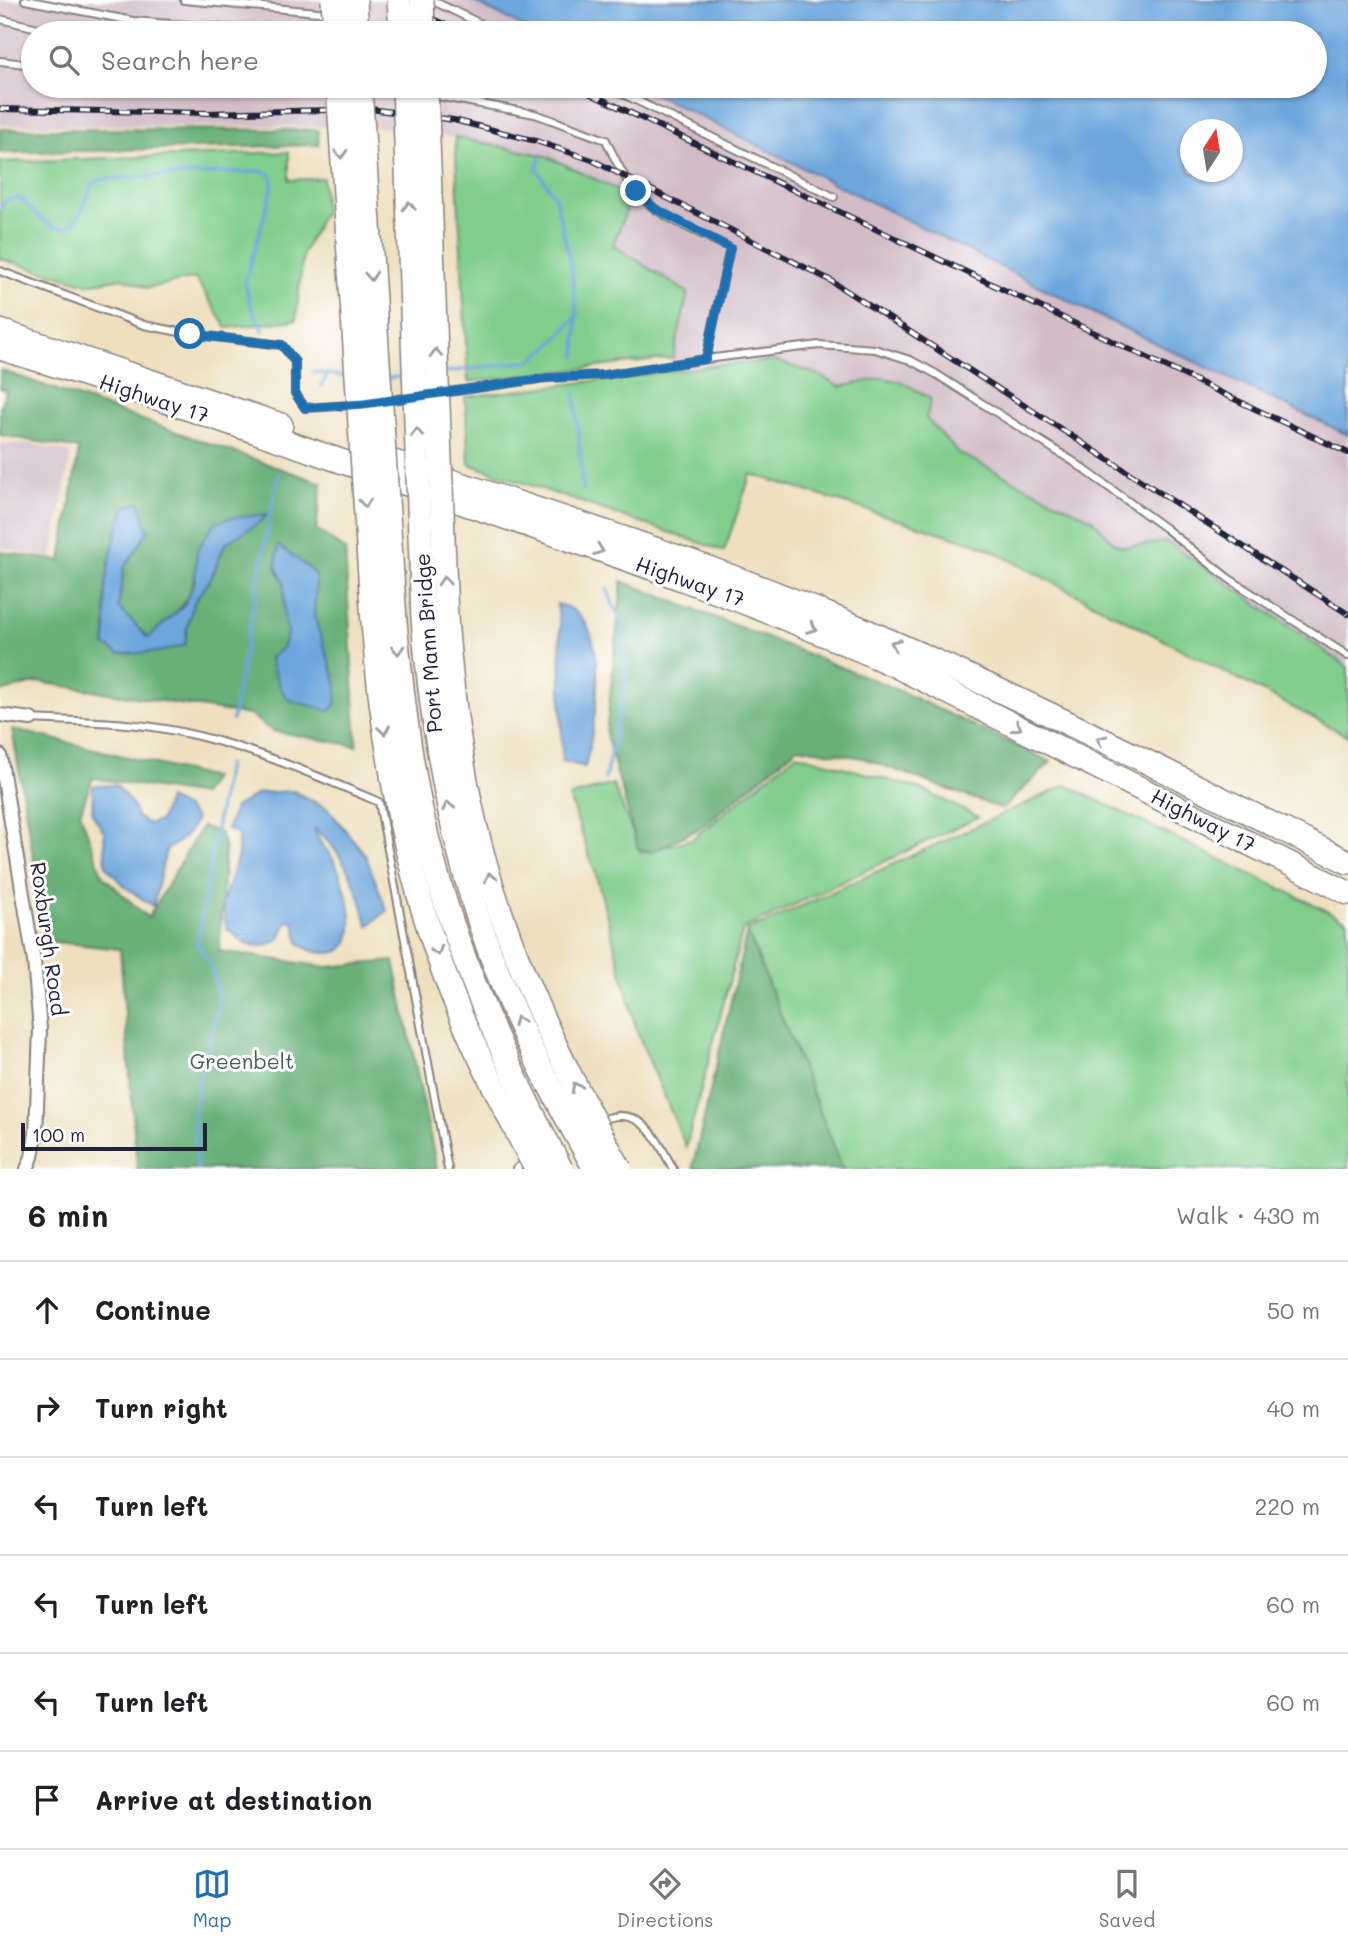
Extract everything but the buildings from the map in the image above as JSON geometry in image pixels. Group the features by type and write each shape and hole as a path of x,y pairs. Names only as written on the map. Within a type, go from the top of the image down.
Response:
{"highway":[{"path":"399,0 400,21"},
{"path":"422,0 423,21"},
{"path":"339,98 373,623 379,698 391,776 411,869 460,1014 485,1070 536,1169"},
{"name":"Port Mann Bridge","path":"361,98 396,621 402,696 413,771 433,862 459,946 505,1059 561,1169"},
{"name":"Port Mann Bridge","path":"416,98 424,619 429,693 439,766 458,854 488,949 529,1045 595,1169"},
{"path":"417,98 446,618 452,691 462,761 481,848 506,930 549,1034 620,1169"},
{"name":"Highway 17","path":"0,331 657,551 834,617 973,678 1348,862"},
{"name":"Highway 17","path":"0,348 741,599 894,665 1348,894"},
{"path":"1049,743 1123,767 1348,878"},
{"path":"1228,802 1314,834 1348,850"}],"street":[{"path":"0,715 32,719"},
{"name":"Roxburgh Road","path":"0,755 34,961 40,1029 36,1134 27,1169"}],"lane":[{"path":"25,0 133,21"},
{"path":"184,0 348,16"},
{"path":"399,0 455,11"},
{"path":"431,0 472,21"},
{"path":"0,19 21,24"},
{"path":"0,61 21,64"},
{"path":"456,98 536,114 606,140 625,176 641,198 654,208 730,248 706,359"},
{"path":"476,103 478,98"},
{"path":"632,98 834,197"},
{"path":"0,271 144,325 190,334 282,345 295,362 295,393 305,408 364,404"},
{"path":"377,402 546,378 604,375 818,345 875,348 910,360 936,374 1074,462 1228,578 1348,656"},
{"path":"32,719 137,725 176,731 260,755 379,802 448,1169"},
{"path":"566,1140 610,1116 636,1119 648,1127 673,1169"},
{"path":"516,1169 521,1163 555,1146"}],"shaded area":[{"path":"0,0 470,0 511,21 21,21 21,98 663,98 1099,316 1348,435 1348,667 1168,542 1123,547 1114,543 1092,519 958,453 925,418 931,400 902,382 883,378 840,387 817,374 775,361 669,371 688,293 613,245 536,153 417,131 370,127 0,125"},
{"path":"0,444 32,444 71,453 52,558 0,547"}],"green space":[{"path":"0,129 318,130 319,145 0,153"},
{"path":"455,137 546,156 614,188 629,203 613,245 688,293 673,358 468,382"},
{"path":"289,152 289,180 323,178 324,212 303,253 296,320 227,328 195,278 148,288 123,278 88,284 0,259 0,162"},
{"path":"775,361 817,374 840,387 883,378 902,382 931,400 926,418 958,453 1092,519 1114,543 1123,547 1168,542 1348,667 1348,736 983,546 751,474 724,551 469,464 465,397 720,365"},
{"path":"0,370 322,483 316,529 345,550 357,746 272,731 250,715 39,682 0,692 0,552 61,561 79,449 0,435 0,408 6,391 0,388","holes":["116,531 148,531 124,568 118,607 148,638 185,601 193,581 197,551 225,544 211,578 194,602 185,645 105,645 108,628 106,583"]},
{"path":"622,581 889,686 1051,762 1002,809 863,758 798,747 700,828 651,852 638,848 606,734"},
{"name":"Greenbelt","path":"12,729 213,778 202,795 93,778 80,813 103,876 148,918 202,826 221,834 225,849 219,951 326,967 394,961 437,1169 137,1169 120,949 47,941"},
{"path":"796,754 921,789 978,817 743,929 686,1147 637,1032 597,878 569,797 613,784 641,853 692,839"},
{"path":"1066,785 1348,921 1348,1169 843,1169 747,931"},
{"path":"747,931 843,1169 694,1169"}],"water":[{"path":"470,0 1348,0 1348,435 1099,316 663,98 1327,98 1327,21 511,21"},
{"path":"140,502 148,531 124,568 118,607 148,638 184,605 195,581 197,551 214,523 230,518 267,514 261,521 225,544 211,578 194,602 185,645 159,652 119,654 105,645 107,573 125,507"},
{"path":"278,545 310,569 316,577 314,615 337,685 336,704 330,711 290,700 280,687 273,668 270,658 282,648 288,631 284,621 284,582 276,568"},
{"path":"557,604 576,612 588,628 595,649 596,700 585,767 562,761 560,625"},
{"path":"116,785 132,804 137,817 149,824 160,821 168,799 186,808 196,819 184,837 166,850 153,906 125,887 106,866 104,832 92,813 93,786"},
{"path":"293,791 328,809 365,854 387,911 368,926 360,898 343,861 315,829 334,861 348,898 351,929 348,941 341,950 323,953 306,948 299,943 294,921 287,922 279,940 263,946 246,943 227,929 222,904 238,855 238,834 227,829 235,807 259,793"}],"waterway":[{"path":"446,372 531,361 551,345 577,316 571,265 555,197 537,169 540,158"},
{"path":"0,209 7,199 21,198 48,224 64,228 72,224 79,215 93,184 102,179 262,171 271,175 272,188 245,283 251,306 263,331"},
{"path":"576,357 577,317"},
{"path":"313,372 348,377"},
{"path":"321,386 328,374"},
{"path":"386,378 407,376"},
{"path":"575,394 583,490"},
{"path":"232,720 278,474"},
{"path":"605,779 627,675 621,623 607,589"},
{"path":"197,1169 194,1111 200,1075 219,1005 212,967 197,943 227,764"}],"railway":[{"path":"392,0 437,21"},
{"path":"599,98 1348,453"},
{"path":"0,109 207,113 370,109 454,120 536,141 592,160 828,279 1348,614"}],"route":[{"path":"190,334 282,345 295,362 295,393 305,408 364,404 546,378 604,375 706,359 730,248 654,208 636,191"}]}
